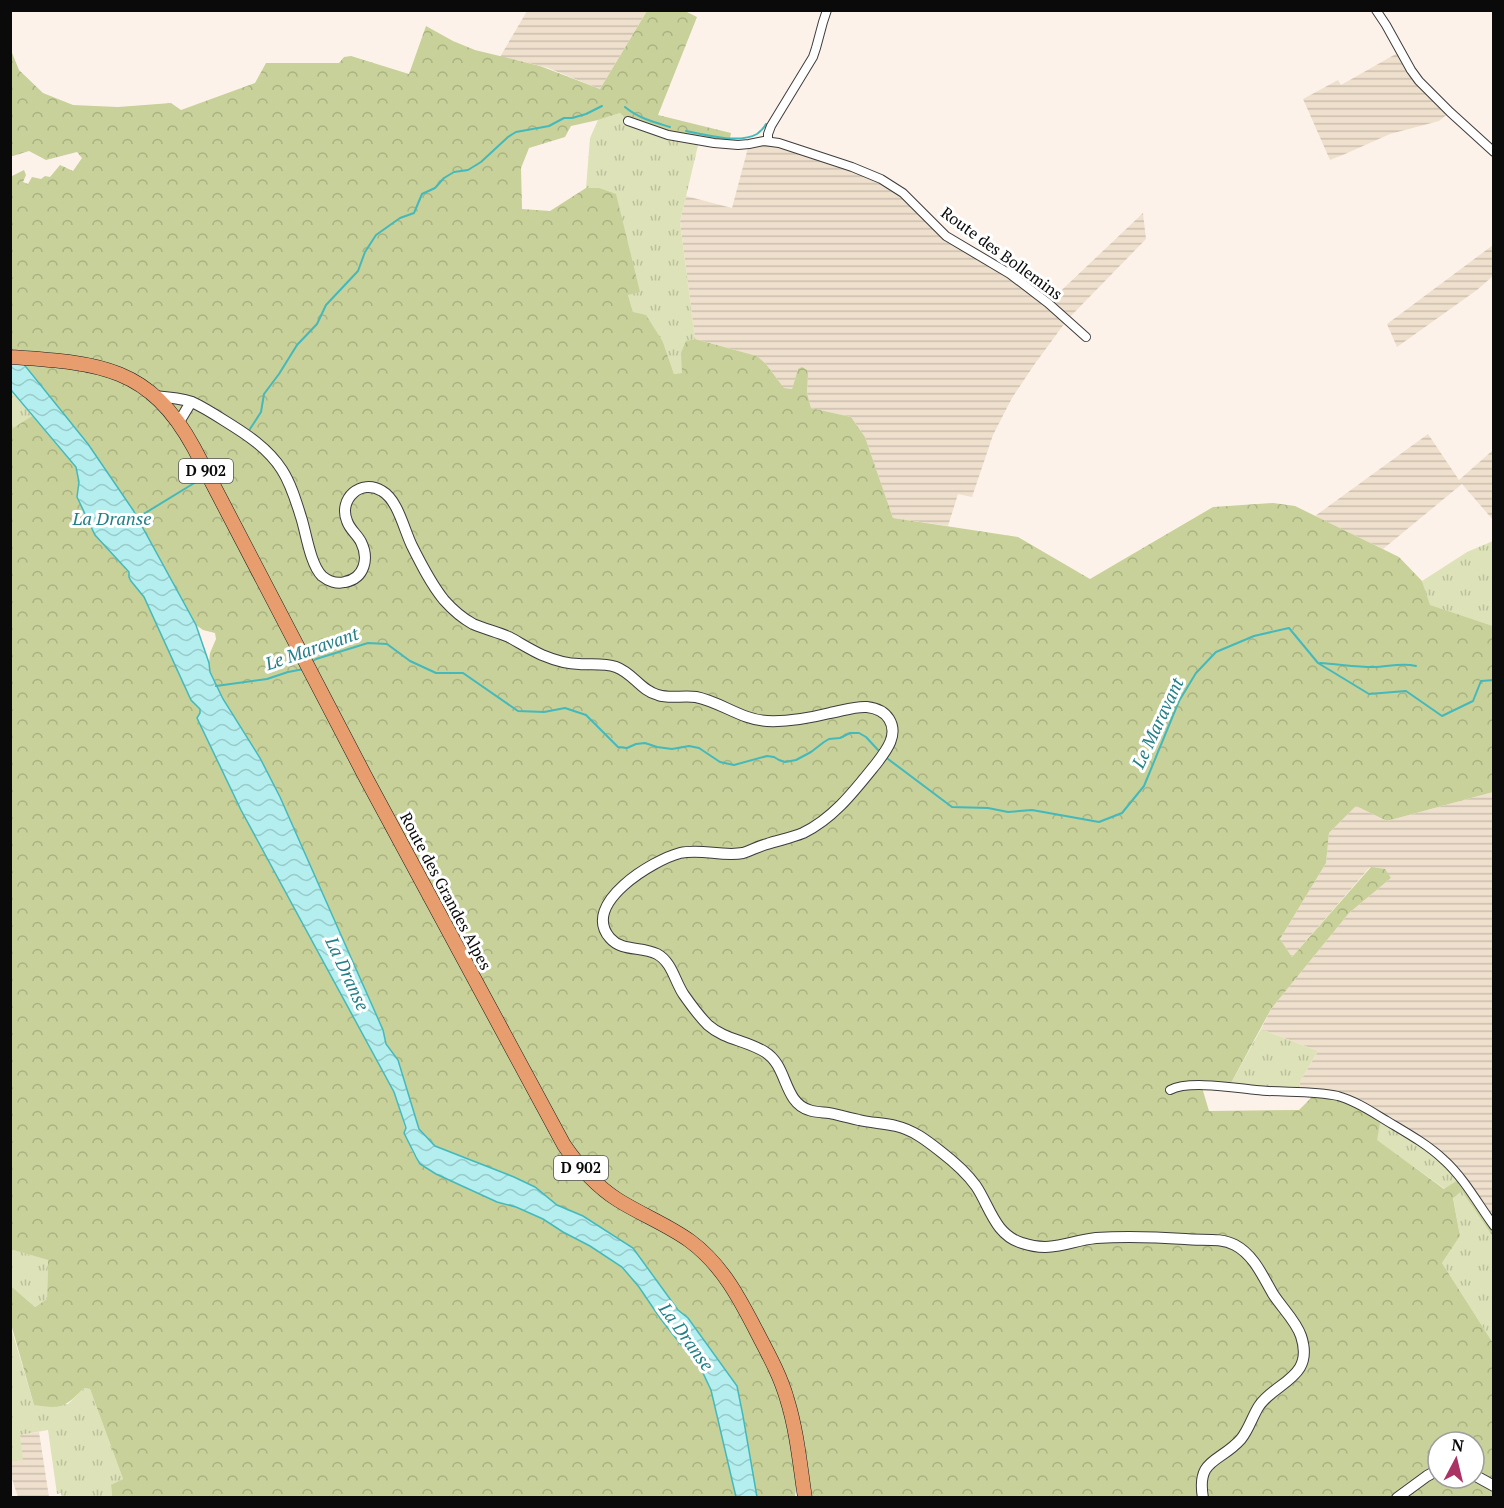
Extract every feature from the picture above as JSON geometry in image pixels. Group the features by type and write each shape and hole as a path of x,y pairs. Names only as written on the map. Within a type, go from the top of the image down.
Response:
{"main road":[{"name":"Route des Grandes Alpes","path":"10,357 87,363 112,371 136,383 154,396 179,422 570,1155 592,1180 609,1194 680,1234 698,1248 722,1272 735,1291 784,1389 792,1418 805,1497"}],"street":[{"path":"768,141 771,126 815,52 828,10"},
{"path":"1376,10 1419,81 1494,152"},
{"name":"Route des Bollemins","path":"628,120 668,135 714,143 743,145 768,141 779,142 871,174 903,193 946,236 1010,274 1042,298 1086,337"},
{"path":"154,396 191,402 211,412 266,450 287,479 315,565 320,574 329,580 339,583 349,581 358,575 364,566 366,556 363,546 346,521 345,511 347,501 353,492 362,487 372,487 381,490 392,501 418,558 435,588 451,607 473,623 503,634 533,651 566,663 613,666 624,671 654,694 663,697 699,698 756,720 777,721 804,718 865,707 879,710 886,715 892,728 889,746 849,796 813,828 743,853 686,852 655,863 630,880 613,896 604,915 605,931 611,940 620,946 652,952 661,957 669,965 683,993 708,1025 722,1035 761,1050 773,1058 799,1105 807,1110 897,1126 928,1141 970,1178 997,1225 1013,1240 1024,1244 1050,1247 1095,1238 1165,1237 1224,1241 1245,1253 1299,1331 1303,1344 1303,1357 1299,1369 1291,1379 1260,1405 1242,1437 1232,1448 1206,1468 1201,1482 1203,1497"},
{"path":"179,422 191,402"},
{"path":"1170,1090 1179,1087 1226,1086 1333,1095 1346,1099 1375,1113 1440,1156 1461,1178 1494,1226"},
{"path":"1397,1497 1426,1477"}],"shaded area":[{"path":"527,11 647,11 600,89 548,68 500,57"},
{"path":"1401,51 1411,70 1450,112 1439,121 1390,134 1330,160 1303,99 1338,80 1341,85"},
{"path":"764,141 887,182 932,223 1048,303 1143,213 1146,239 1067,320 1034,365 1012,398 993,435 972,497 958,494 948,526 893,518 865,437 851,417 811,408 807,393 808,375 798,369 792,389 784,388 757,356 695,339 680,222 686,196 732,208 749,144"},
{"path":"1493,245 1493,276 1397,347 1387,324"},
{"path":"1428,434 1459,480 1493,450 1493,520 1462,484 1383,549 1315,516"},
{"path":"1493,792 1493,1226 1368,1109 1297,1092 1301,1080 1318,1051 1261,1029 1271,1009 1349,913 1391,878 1370,867 1292,957 1280,939 1326,863 1329,833 1356,806 1387,821"},
{"path":"39,1432 49,1497 18,1497 11,1476 10,1462 22,1460 20,1435"}],"green space":[{"path":"647,11 685,11 697,17 658,115 731,133 729,144 699,141 628,121 620,113 571,126 565,137 529,148 521,168 522,209 550,211 586,188 599,188 616,194 640,292 628,295 633,312 646,315 663,342 674,374 682,373 681,353 686,341 695,339 757,356 784,388 792,389 798,369 802,367 807,370 807,393 811,408 851,417 865,437 893,518 1018,537 1090,579 1213,507 1273,503 1295,506 1399,557 1422,581 1430,605 1493,626 1493,792 1387,821 1356,806 1329,833 1326,863 1280,939 1292,957 1371,867 1385,869 1391,878 1349,913 1271,1009 1231,1083 1201,1084 1209,1111 1299,1110 1316,1093 1333,1095 1381,1118 1377,1140 1444,1189 1461,1178 1493,1226 1493,1237 1462,1191 1453,1198 1460,1236 1442,1263 1493,1343 1493,1497 800,1498 797,1481 795,1497 757,1497 737,1386 633,1248 583,1216 557,1205 535,1187 435,1146 419,1129 398,1060 386,1044 383,1030 280,797 260,758 223,699 210,672 210,653 216,639 215,633 203,630 196,625 133,510 88,444 11,347 11,178 24,170 26,175 23,182 28,184 32,177 41,179 45,176 50,177 60,165 73,171 82,158 77,152 46,160 29,151 11,156 10,48 19,70 43,93 73,105 118,107 171,103 181,110 255,83 266,63 339,63 344,57 351,56 409,74 426,26 475,50 540,66 600,89"},
{"path":"620,113 628,121 699,141 680,222 695,339 686,341 682,373 674,374 663,342 633,312 628,295 639,291 586,188 590,138 598,120"},
{"path":"10,390 32,416 11,430 10,430"},
{"path":"32,416 76,467 79,482 77,497 129,573 131,581 144,597 191,700 200,709 241,810 394,1092 412,1151 420,1164 436,1174 497,1202 516,1207 543,1219 622,1267 702,1371 711,1390 736,1497 112,1497 111,1485 123,1479 90,1389 84,1388 62,1406 34,1405 11,1324 10,1288 12,1287 35,1307 47,1299 48,1260 10,1249 10,430"},
{"path":"1493,541 1493,626 1429,605 1422,581 1467,552"},
{"path":"1261,1029 1318,1051 1301,1080 1298,1090 1250,1087 1231,1083"},
{"path":"1381,1118 1423,1143 1461,1178 1445,1189 1376,1140"},
{"path":"1462,1191 1493,1237 1493,1343 1442,1263 1460,1236 1453,1197"},
{"path":"11,1249 48,1260 47,1299 35,1307 11,1288"},
{"path":"10,1324 34,1405 68,1404 84,1388 90,1389 123,1479 111,1486 112,1497 62,1497 61,1493 57,1494 48,1430 20,1435 23,1460 11,1462"}],"water":[{"name":"La Dranse","path":"10,347 88,444 133,510 196,625 210,672 223,699 260,758 280,797 383,1030 386,1044 398,1060 419,1129 435,1146 535,1187 557,1205 583,1216 633,1248 737,1386 757,1497 736,1497 711,1390 702,1371 622,1267 543,1219 516,1207 497,1202 436,1174 420,1164 404,1133 406,1128 394,1092 241,810 197,718 200,709 191,700 144,597 131,581 129,572 95,535 77,497 79,482 76,467 11,390"}],"waterway":[{"path":"250,429 261,412 264,394 297,345 317,324 326,305 358,271 365,252 376,235 400,218 414,213 422,194 435,188 444,178 454,172 468,170 481,162 516,132 549,126 564,118 586,114 602,106"},
{"path":"625,107 641,117 670,127"},
{"path":"686,131 722,138 741,138 757,134 766,124"},
{"path":"137,518 196,482"},
{"name":"Le Maravant","path":"888,759 952,807 988,808 1008,812 1032,810 1099,822 1122,813 1144,786 1179,701 1196,673 1216,652 1254,636 1289,628 1318,663 1369,694 1406,691 1442,716 1473,701 1481,681 1494,680"},
{"name":"Le Maravant","path":"310,663 316,659 368,643 387,644 410,661 436,673 463,673 518,711 544,712 565,708 586,715 618,747 627,748 645,743 672,749 689,746 699,748 720,762 734,765 767,756 785,762 796,760 829,739 840,738 850,733 859,733 866,737 878,750"},
{"path":"1320,663 1367,667 1416,666"},
{"name":"Le Maravant","path":"216,686 267,679 304,669"}]}
